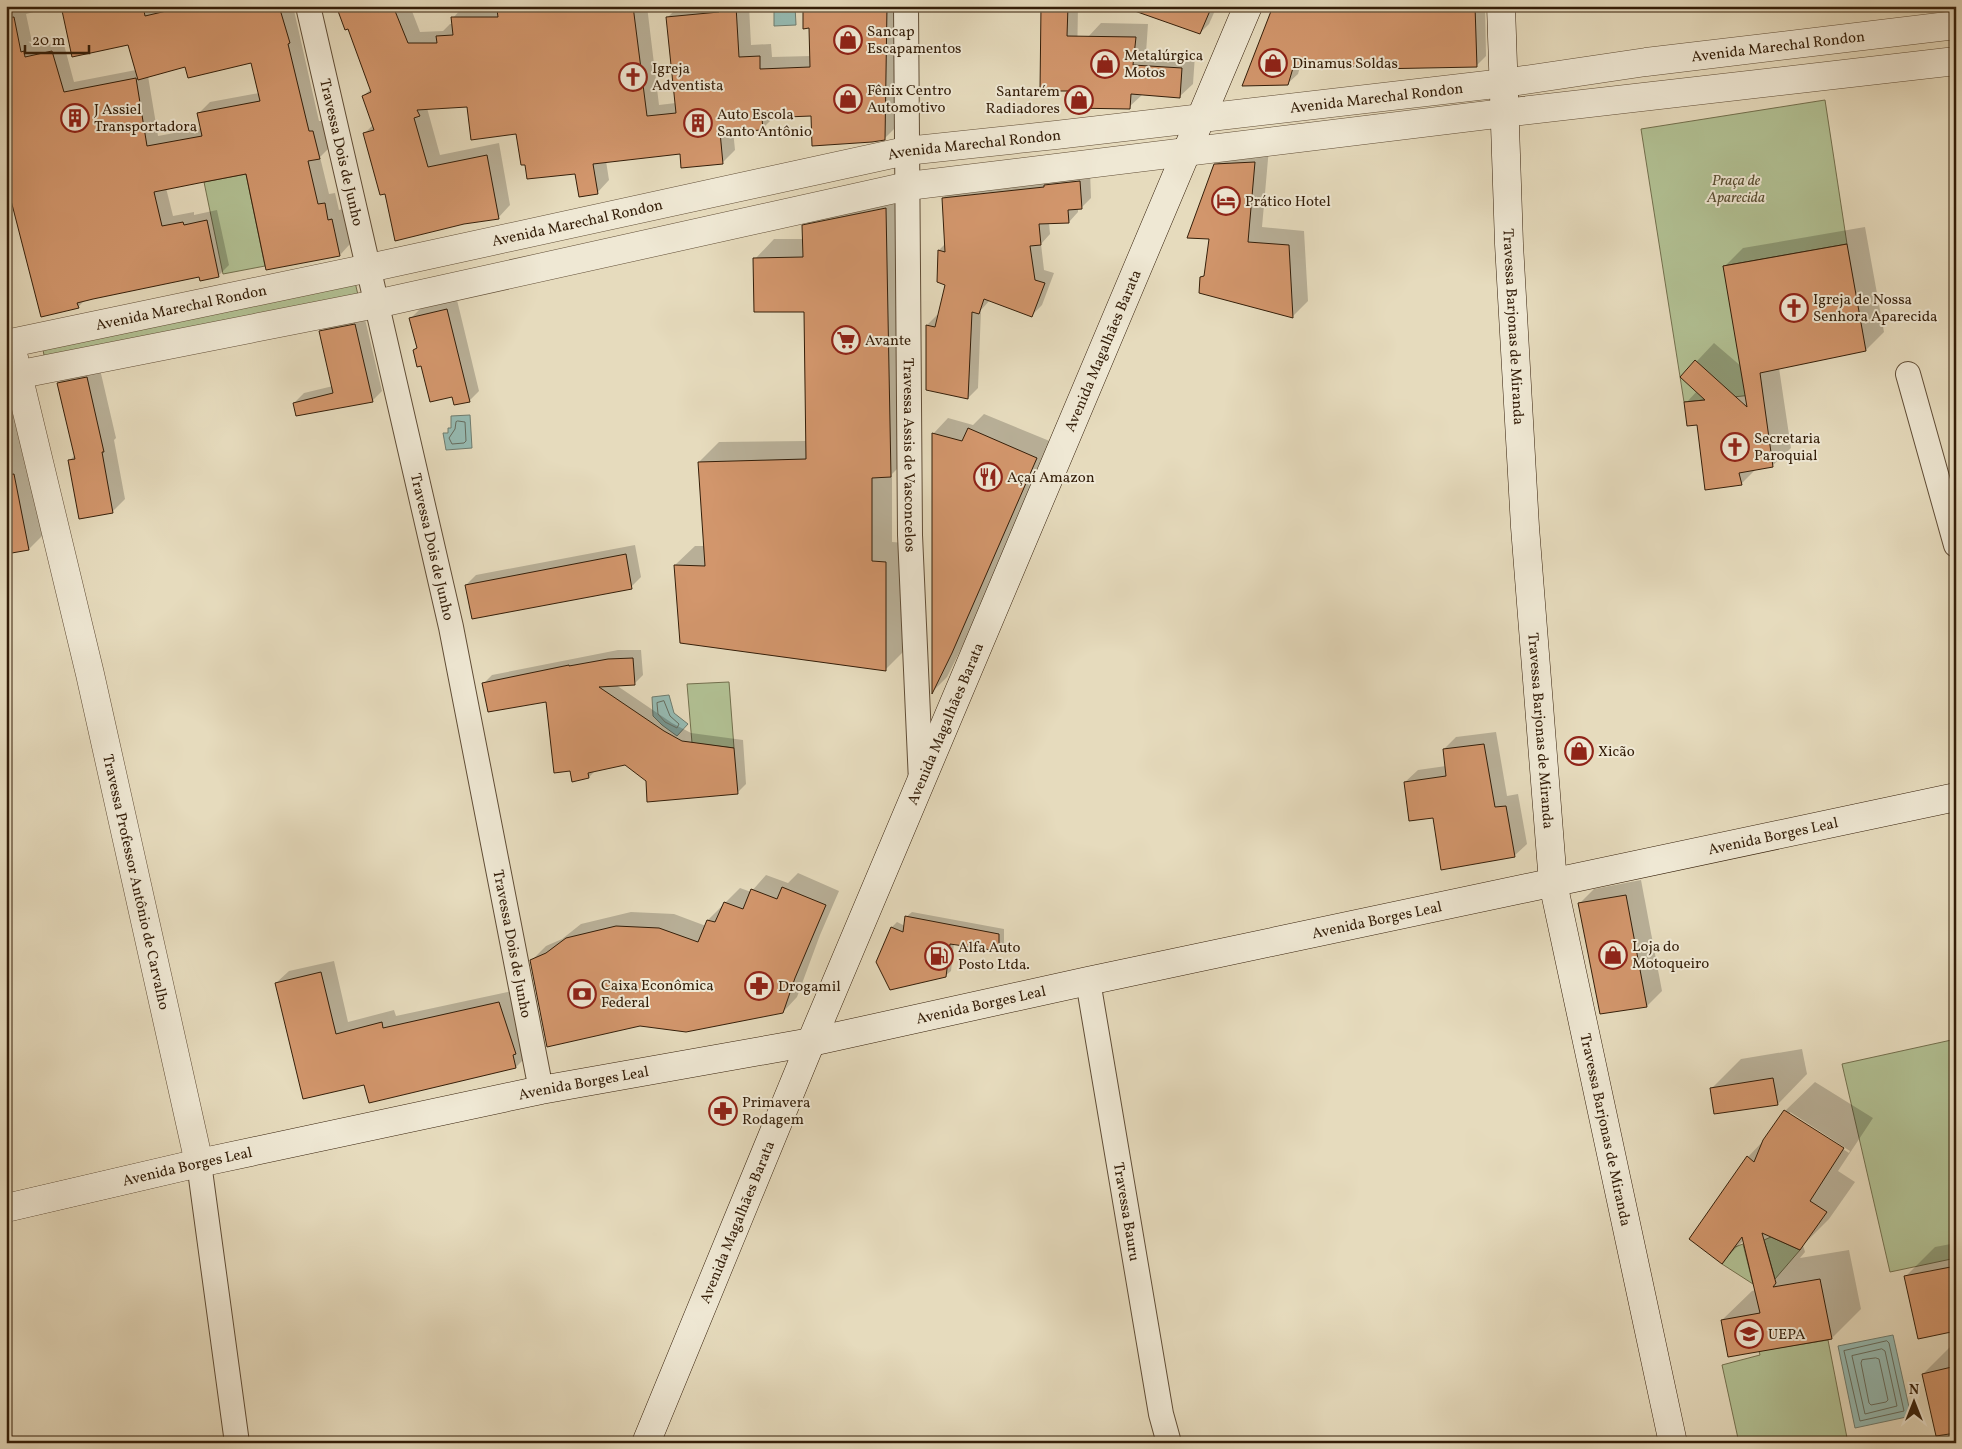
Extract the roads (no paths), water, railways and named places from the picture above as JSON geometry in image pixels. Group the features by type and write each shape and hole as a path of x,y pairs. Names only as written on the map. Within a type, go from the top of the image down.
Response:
{"main road":[{"name":"Avenida Magalhães Barata","path":"646,1443 811,1042 1248,6"},
{"name":"Travessa Barjonas de Miranda","path":"1501,6 1504,113 1525,527 1553,883 1673,1443"},
{"name":"Avenida Marechal Rondon","path":"8,337 369,268 906,151 1504,83 1646,62 1956,25"},
{"name":"Avenida Marechal Rondon","path":"12,376 376,304 908,186 1504,113 1956,61"},
{"path":"1646,62 1651,96"},
{"name":"Travessa Professor Antônio de Carvalho","path":"8,337 12,376 92,684 199,1163"},
{"name":"Avenida Borges Leal","path":"6,1208 199,1163 542,1090 811,1042 1088,981 1956,797"}],"street":[{"name":"Travessa Dois de Junho","path":"308,6 451,627 542,1090"},
{"name":"Travessa Assis de Vasconcelos","path":"906,6 910,535 920,782"},
{"path":"1908,374 1956,545"},
{"name":"Travessa Bauru","path":"1088,981 1161,1414 1169,1443"},
{"name":"Travessa Professor Antônio de Carvalho","path":"199,1163 237,1443"}],"water":[{"path":"774,6 795,6 796,25 774,26"},
{"path":"470,415 472,448 446,450 443,433 448,433 448,428 451,428 451,416"},
{"path":"669,695 674,713 688,724 677,736 653,716 652,697"},
{"path":"1893,1335 1911,1416 1855,1428 1838,1346"}],"place":[{"name":"Sancap Escapamentos","path":"848,40"},
{"name":"Dinamus Soldas","path":"1273,63"},
{"name":"Metalúrgica Motos","path":"1105,64"},
{"name":"Igreja Adventista","path":"633,77"},
{"name":"Fênix Centro Automotivo","path":"848,99"},
{"name":"Santarém Radiadores","path":"1079,100"},
{"name":"J Assiel Transportadora","path":"75,118"},
{"name":"Auto Escola Santo Antônio","path":"698,123"},
{"name":"Prático Hotel","path":"1226,201"},
{"name":"Igreja de Nossa Senhora Aparecida","path":"1794,308"},
{"name":"Avante","path":"846,340"},
{"name":"Secretaria Paroquial","path":"1735,447"},
{"name":"Açaí Amazon","path":"988,477"},
{"name":"Xicão","path":"1579,751"},
{"name":"Loja do Motoqueiro","path":"1613,955"},
{"name":"Alfa Auto Posto Ltda.","path":"939,956"},
{"name":"Drogamil","path":"759,986"},
{"name":"Caixa Econômica Federal","path":"582,994"},
{"name":"Primavera Rodagem","path":"723,1111"},
{"name":"UEPA","path":"1749,1334"}],"park label":[{"name":"Praça de Aparecida","path":"1736,188"}]}
